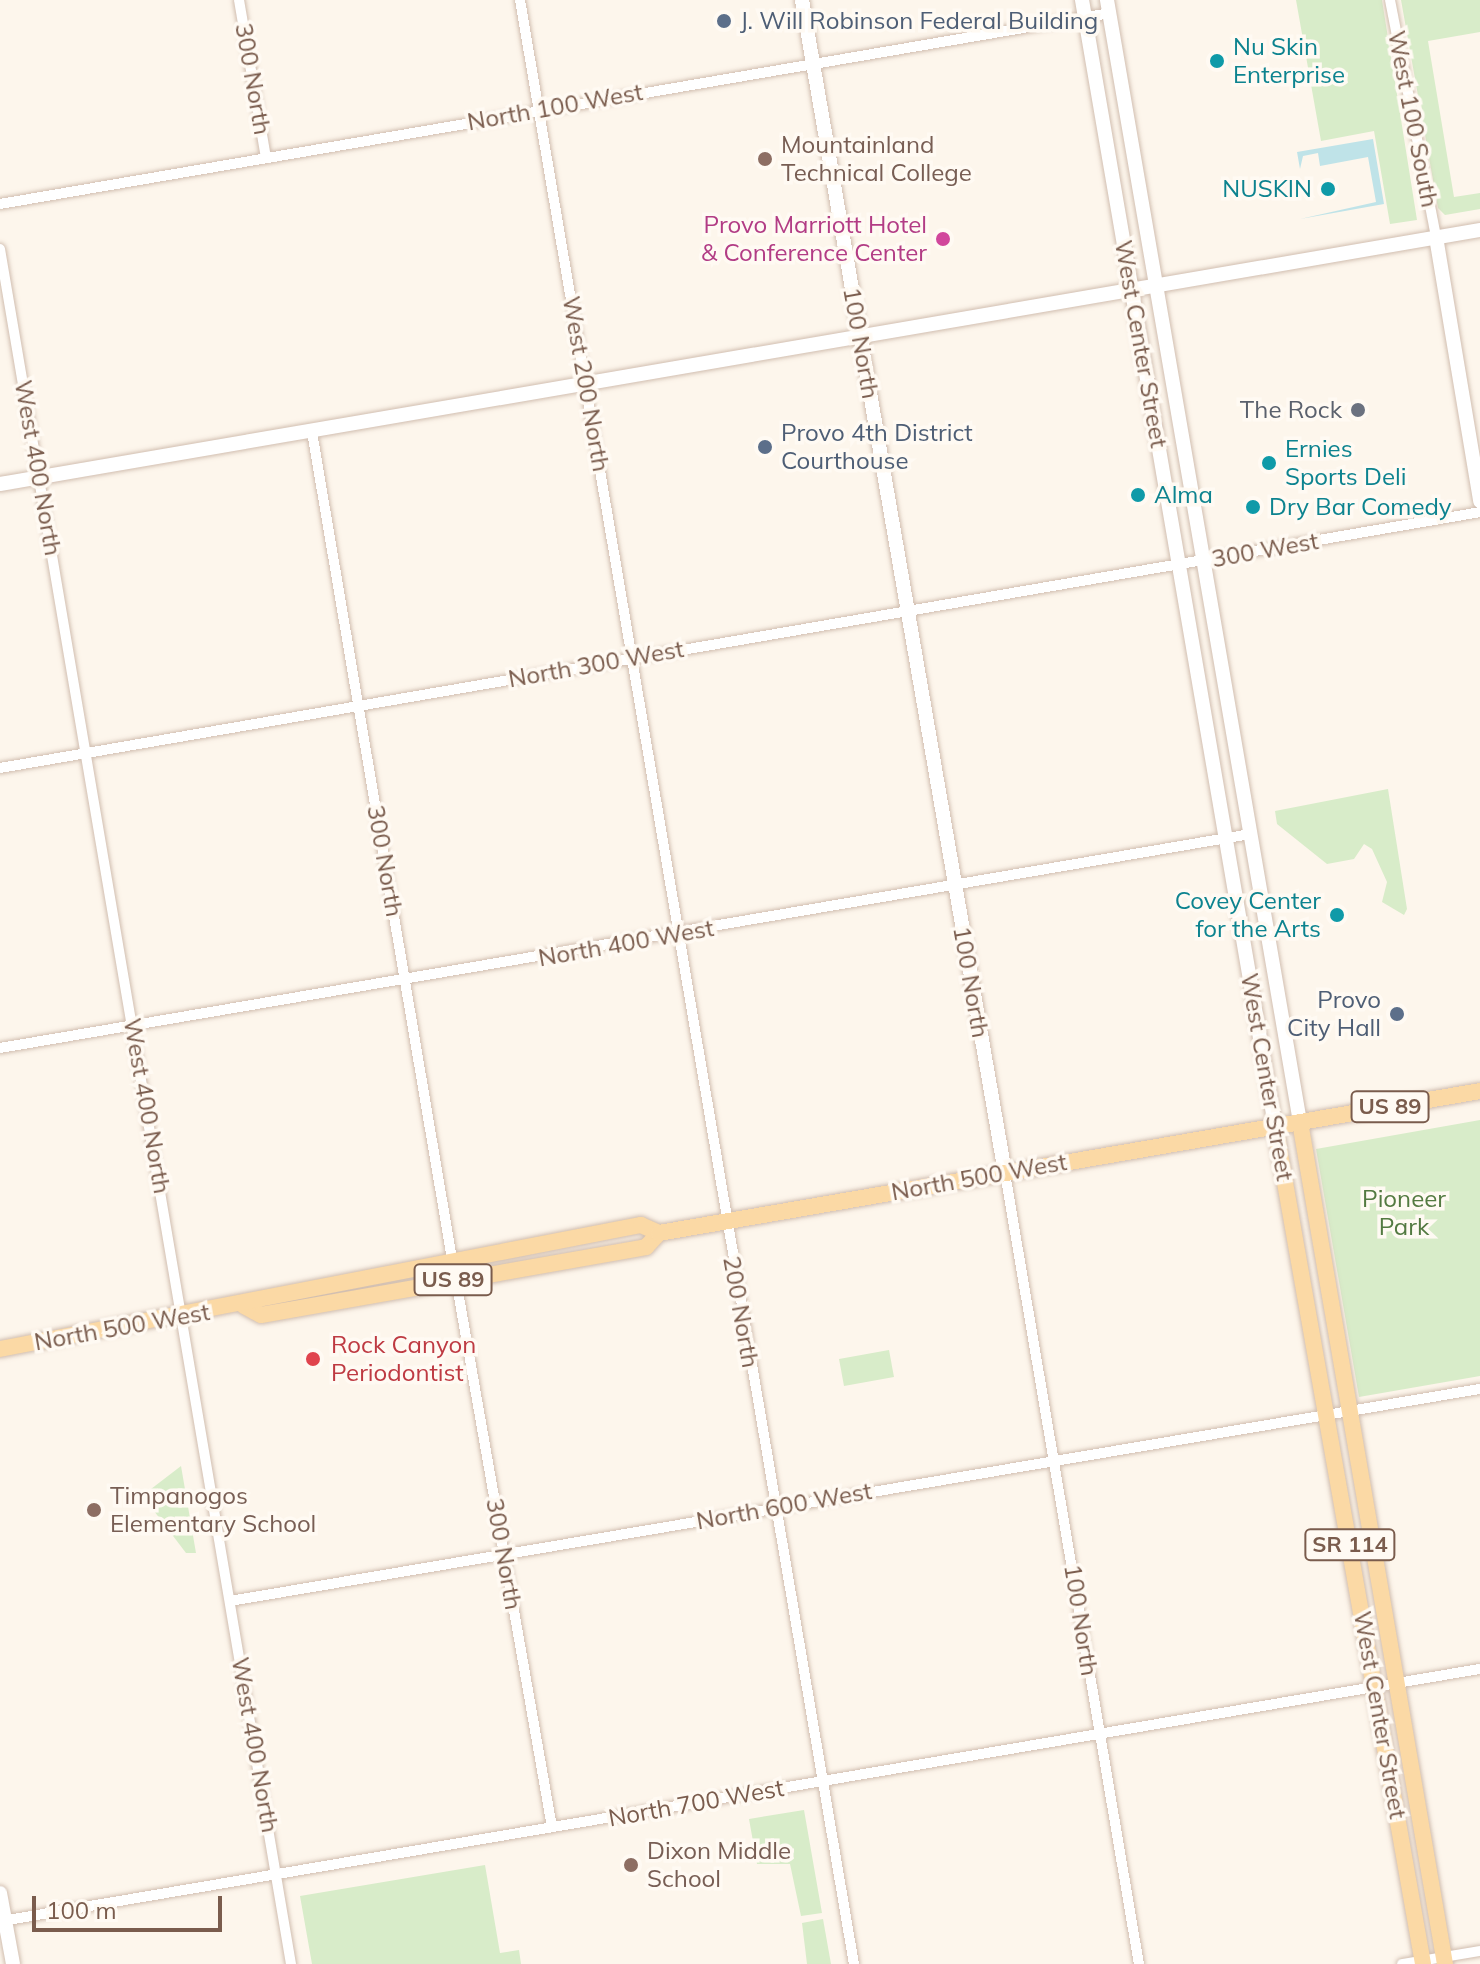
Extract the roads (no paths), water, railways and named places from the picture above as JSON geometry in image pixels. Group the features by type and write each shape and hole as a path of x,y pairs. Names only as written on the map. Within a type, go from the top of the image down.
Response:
{"main road":[{"name":"100 North","path":"802,0 1005,1173"},
{"name":"West Center Street","path":"1082,0 1132,292 1251,834 1300,1122 1338,1411 1433,1961"},
{"name":"West Center Street","path":"1108,6 1157,288 1226,839 1275,1126 1338,1411"},
{"path":"0,484 860,339 1480,230"},
{"path":"1436,237 1480,501"},
{"name":"US 89","path":"1300,1122 1480,1091"},
{"name":"North 500 West","path":"0,1349 244,1306 259,1293 641,1225 659,1233 1300,1122"},
{"name":"North 500 West","path":"244,1306 261,1315 646,1247 659,1233"},
{"path":"0,1893 2,1921 13,1964"}],"street":[{"name":"300 North","path":"239,0 266,158"},
{"path":"520,0 539,109"},
{"name":"West 100 South","path":"1390,0 1436,237"},
{"name":"North 100 West","path":"0,204 1085,17 1108,6"},
{"name":"West 200 North","path":"539,109 630,660"},
{"name":"West 400 North","path":"0,249 291,1964"},
{"name":"300 North","path":"312,432 452,1259"},
{"name":"300 West","path":"1192,563 1480,512"},
{"name":"North 300 West","path":"0,768 1192,563"},
{"name":"200 North","path":"630,660 854,1964"},
{"name":"North 400 West","path":"0,1048 406,983 1251,834"},
{"name":"100 North","path":"1005,1173 1139,1964"},
{"name":"300 North","path":"456,1280 552,1827"},
{"name":"North 600 West","path":"230,1601 1480,1389"},
{"name":"North 700 West","path":"2,1921 1480,1669"},
{"path":"1402,1964 1480,1951"}],"water":[{"path":"1373,139 1384,204 1300,219 1376,202 1368,157 1320,166 1318,153 1303,156 1300,169 1297,152"}],"place":[{"name":"J. Will Robinson Federal Building","path":"724,21"},
{"name":"Nu Skin Enterprise","path":"1217,61"},
{"name":"Mountainland Technical College","path":"765,159"},
{"name":"NUSKIN","path":"1328,189"},
{"name":"Provo Marriott Hotel & Conference Center","path":"943,239"},
{"name":"The Rock","path":"1358,410"},
{"name":"Provo 4th District Courthouse","path":"765,447"},
{"name":"Ernies Sports Deli","path":"1269,463"},
{"name":"Alma","path":"1138,495"},
{"name":"Dry Bar Comedy","path":"1253,507"},
{"name":"Covey Center for the Arts","path":"1337,915"},
{"name":"Provo City Hall","path":"1397,1014"},
{"name":"Rock Canyon Periodontist","path":"313,1359"},
{"name":"Timpanogos Elementary School","path":"94,1510"},
{"name":"Dixon Middle School","path":"631,1865"}],"park label":[{"name":"Pioneer Park","path":"1404,1213"}]}
